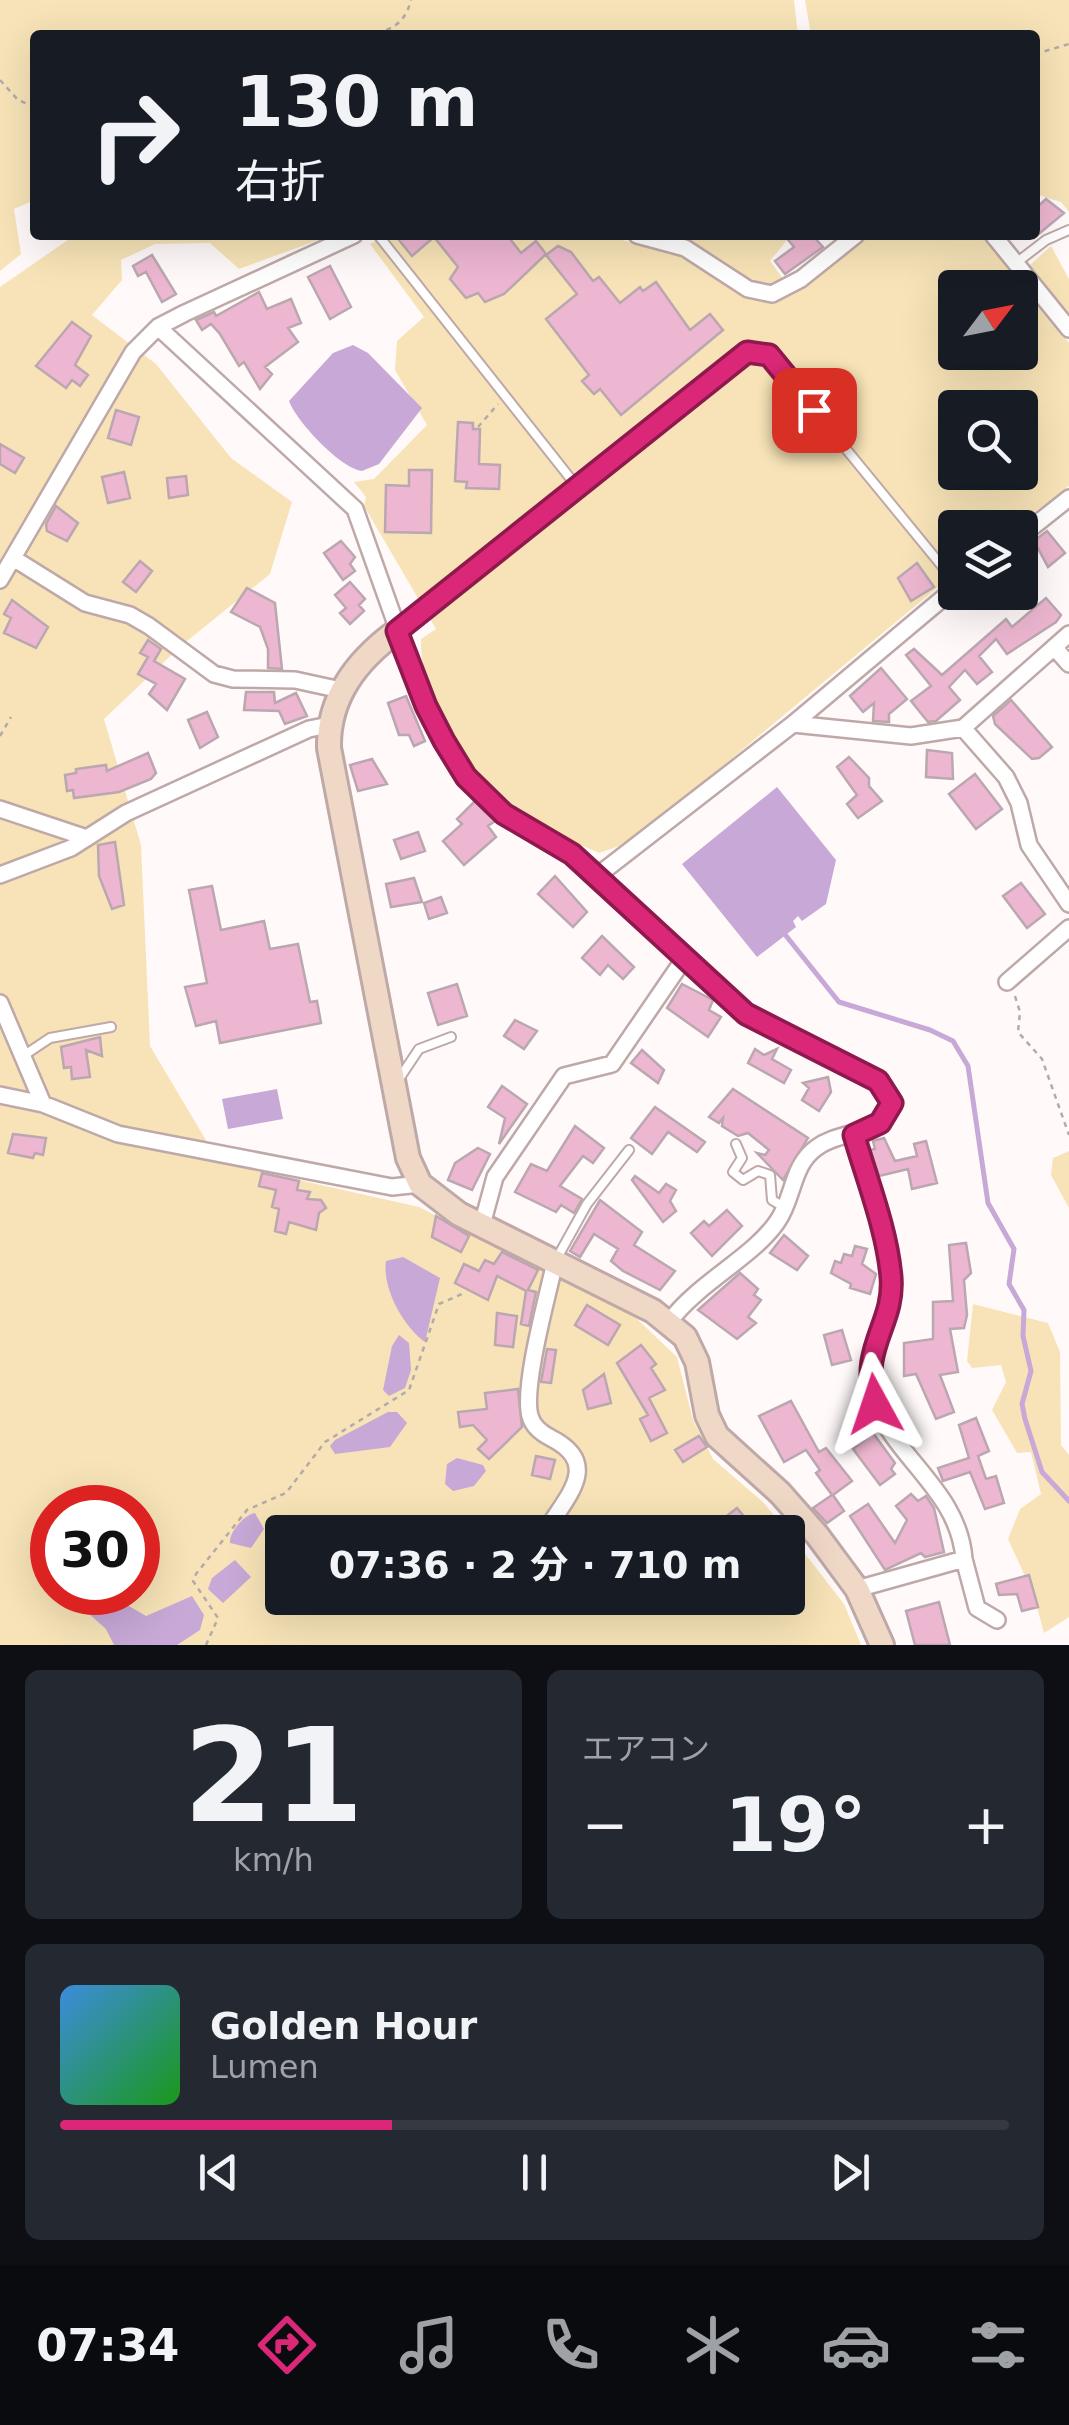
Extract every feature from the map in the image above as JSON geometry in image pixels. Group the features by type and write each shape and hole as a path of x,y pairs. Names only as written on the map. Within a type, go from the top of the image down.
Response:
{"street":[{"path":"0,580 132,352 158,327 343,240"},
{"path":"655,240 685,248 748,289 772,294 801,279 850,240"},
{"path":"998,240 1069,329"},
{"path":"158,327 356,509 426,706 466,777 504,814 572,854 684,959 769,1029 878,1081 892,1103 888,1114 854,1135 816,1148 801,1164 778,1221 682,1304 669,1322"},
{"path":"1038,523 1069,498"},
{"path":"14,558 85,603 130,615 149,626 214,674 233,680 296,680 341,690"},
{"path":"596,876 793,724 938,600"},
{"path":"397,631 362,659 341,690 329,725 336,784 393,1087 408,1158 420,1184 436,1200 669,1322 685,1338 697,1362 707,1416 717,1436 798,1512 857,1590 882,1645"},
{"path":"793,724 910,736 963,728 1069,634"},
{"path":"1054,647 1069,664"},
{"path":"0,875 88,838 143,806 309,729 329,725"},
{"path":"963,728 1006,777 1019,803 1029,846 1069,904"},
{"path":"0,809 88,838"},
{"path":"1007,982 1069,928"},
{"path":"482,1224 495,1177 564,1076 612,1064 684,959"},
{"path":"0,1002 44,1104"},
{"path":"0,1094 44,1104 118,1134 392,1187 420,1184"},
{"path":"854,1135 891,1278 868,1379 888,1426 942,1496 955,1520 977,1608 996,1620"},
{"path":"555,1515 579,1475 578,1461 570,1448 540,1432 528,1412 540,1326 556,1262"},
{"path":"857,1590 964,1559"}],"lane":[{"path":"1016,263 1046,240 1069,230"},
{"path":"382,240 578,488"},
{"path":"397,631 747,352 769,355 938,564"},
{"path":"23,1056 50,1038 111,1027"},
{"path":"393,1087 418,1050 452,1036"},
{"path":"736,1144 742,1158 733,1172 736,1177 744,1180 758,1170 770,1175 772,1200 784,1207"},
{"path":"556,1262 587,1204 628,1150"}],"path":[{"path":"389,30 407,17 411,0"},
{"path":"1040,53 1069,44"},
{"path":"0,80 18,100 30,105"},
{"path":"478,428 506,396"},
{"path":"0,736 11,718"},
{"path":"1007,982 1020,1012 1018,1032 1042,1059 1069,1135"},
{"path":"206,1645 218,1618 193,1580 196,1574 247,1510 286,1493 325,1442 409,1390 439,1304 464,1293"}],"shaded area":[{"path":"0,0 794,0 797,30 30,30 30,202 14,209 21,254 0,271"},
{"path":"805,0 1069,0 1069,212 1061,202 1040,196 1040,30 810,30"},
{"path":"68,240 318,240 239,269 210,243 155,244 121,260 122,280 92,315 156,364 231,458 292,502 270,574 182,645 104,719 141,845 150,1046 219,1162 419,1207 635,1317 677,1357 693,1420 713,1459 774,1515 265,1515 265,1615 805,1615 805,1554 844,1604 861,1645 0,1645 0,287"},
{"path":"378,240 622,240 674,252 740,294 770,301 792,295 863,240 987,240 1011,270 938,270 938,370 1038,370 1038,304 1069,343 1069,486 1037,510 938,510 938,587 631,842 599,853 536,823 494,790 456,744 430,692 421,639 436,629 364,506 366,497 354,482 374,479 427,425 395,370 397,341 424,317 370,244"},
{"path":"682,240 787,240 770,261 784,280 768,286 761,284"},
{"path":"1051,246 1069,279 1069,315 1038,270 1030,265"},
{"path":"353,345 368,353 422,408 379,464 362,471 342,462 320,443 289,401 333,353"},
{"path":"777,787 836,860 826,904 802,921 798,916 793,921 796,927 757,957 682,864"},
{"path":"277,1089 283,1119 228,1129 222,1099"},
{"path":"1069,1151 1069,1208 1051,1175 1053,1158"},
{"path":"403,1257 440,1278 425,1342 402,1317 387,1283 386,1261"},
{"path":"973,1304 1048,1323 1060,1352 1061,1445 1069,1455 1069,1617 1044,1633 1034,1596 1008,1539 1020,1509 1041,1494 1031,1452 1017,1453 992,1410 1006,1382 1001,1365 972,1368 967,1361"},
{"path":"399,1335 409,1343 411,1370 405,1388 389,1396 383,1390 392,1346"},
{"path":"388,1412 397,1412 407,1423 390,1447 335,1454 330,1446 335,1440"},
{"path":"457,1458 483,1465 486,1471 474,1486 453,1491 445,1484 447,1464"},
{"path":"255,1513 264,1529 251,1548 230,1543 238,1525"},
{"path":"235,1560 251,1577 223,1603 208,1589 212,1578"},
{"path":"192,1596 204,1615 200,1630 177,1645 114,1645 106,1629 90,1615 160,1615 160,1610"}],"building":[{"path":"1046,199 1064,213 1040,233 1040,204"},
{"path":"399,240 431,240 412,256"},
{"path":"436,240 511,240 521,253 536,241 546,254 504,294 485,302 478,293 466,298 450,279 458,267"},
{"path":"788,240 817,240 823,247 785,274 775,261 794,247"},
{"path":"558,246 571,252 593,281 599,277 620,303 640,287 643,291 656,282 690,330 710,314 723,330 621,415 600,389 594,394 582,381 589,375 546,319 577,294 546,255"},
{"path":"152,255 176,294 162,302 146,272 138,276 133,266"},
{"path":"330,266 351,307 330,319 308,277"},
{"path":"259,292 267,309 291,299 301,323 288,328 298,342 265,367 272,374 260,389 244,362 239,366 211,324 202,330 196,320 214,312 216,316"},
{"path":"72,322 91,336 75,365 88,375 80,386 72,380 66,388 36,366"},
{"path":"116,410 139,417 131,445 108,438"},
{"path":"458,422 473,423 473,429 480,429 479,464 500,465 499,489 466,488 467,482 455,481"},
{"path":"0,444 24,458 15,473 0,464"},
{"path":"409,470 432,470 431,533 385,532 386,485 409,486"},
{"path":"124,472 130,498 108,503 102,477"},
{"path":"186,476 188,495 169,498 167,478"},
{"path":"56,506 78,523 67,541 47,531 46,524"},
{"path":"1047,531 1065,553 1048,567 1038,548 1038,538"},
{"path":"341,541 355,557 350,564 355,571 343,580 324,553"},
{"path":"140,561 152,571 136,592 123,582"},
{"path":"917,563 934,587 911,601 898,578"},
{"path":"350,582 365,599 359,605 364,611 350,624 340,613 346,608 335,595"},
{"path":"247,588 275,603 282,669 268,668 268,649 260,627 231,612"},
{"path":"1046,598 1061,615 1007,654 996,639 979,656 992,672 977,684 965,670 949,687 960,700 936,721 928,722 911,701 931,686 906,655 914,649 942,675 1006,619 1012,627 1032,610 1038,610"},
{"path":"12,600 48,627 36,648 4,633 11,618 4,614"},
{"path":"148,640 161,649 154,661 185,679 167,710 149,694 156,684 138,674 148,657 140,653"},
{"path":"881,668 907,699 889,714 889,722 873,721 874,703 863,712 850,696"},
{"path":"246,692 274,692 275,703 296,693 307,716 285,724 279,711 244,710"},
{"path":"406,696 425,741 414,746 409,735 399,735 388,703"},
{"path":"1011,700 1052,747 1039,758 1032,759 995,724 993,716"},
{"path":"207,712 218,737 200,748 188,720"},
{"path":"927,750 952,753 953,779 926,777"},
{"path":"148,753 156,773 151,779 119,792 74,798 73,790 67,791 65,775 76,773 76,769 106,765 107,771"},
{"path":"849,757 869,778 869,786 882,801 858,818 847,804 857,795 837,767"},
{"path":"372,759 387,784 358,791 350,765"},
{"path":"975,774 1002,809 976,829 949,794"},
{"path":"475,801 495,821 488,826 496,837 464,865 443,841 462,824 457,819"},
{"path":"418,832 425,851 401,859 394,840"},
{"path":"115,842 124,905 112,909 99,876 98,845"},
{"path":"555,876 587,912 573,927 538,894"},
{"path":"414,878 422,902 391,907 386,884"},
{"path":"1021,883 1045,914 1027,928 1003,896"},
{"path":"212,886 221,930 264,921 270,949 298,944 310,1002 317,1001 321,1023 220,1043 216,1021 196,1026 185,987 207,983 189,890"},
{"path":"441,897 447,913 429,919 424,903"},
{"path":"602,936 634,967 623,979 608,965 600,975 582,958"},
{"path":"457,984 467,1016 438,1025 428,993"},
{"path":"682,984 713,1000 709,1010 721,1017 708,1037 667,1008"},
{"path":"515,1020 537,1031 524,1049 504,1036"},
{"path":"100,1037 102,1056 86,1050 90,1077 72,1079 71,1067 64,1068 61,1047"},
{"path":"755,1049 764,1055 777,1049 772,1059 791,1070 784,1083 748,1063"},
{"path":"642,1050 664,1070 658,1083 631,1063"},
{"path":"828,1077 831,1092 819,1111 802,1100 809,1088 803,1083"},
{"path":"502,1086 527,1104 499,1144 505,1118 488,1107"},
{"path":"733,1089 808,1138 783,1180 757,1153 765,1155 769,1150 748,1133 738,1136 722,1126 723,1118 719,1123 709,1117"},
{"path":"655,1107 705,1142 697,1152 668,1132 652,1154 631,1138"},
{"path":"575,1126 604,1148 593,1163 583,1156 560,1186 582,1199 574,1213 561,1205 556,1212 515,1192 531,1164 547,1171"},
{"path":"13,1134 46,1138 43,1155 35,1153 33,1158 8,1153"},
{"path":"884,1138 895,1161 917,1156 914,1144 926,1141 937,1183 912,1189 908,1169 879,1176 870,1150 875,1149 873,1141"},
{"path":"478,1148 490,1154 472,1190 448,1180 455,1163"},
{"path":"262,1173 299,1181 297,1190 310,1192 307,1199 321,1200 326,1208 319,1213 316,1230 289,1222 286,1234 275,1231 279,1209 272,1207 276,1190 259,1186"},
{"path":"635,1176 659,1193 666,1184 676,1190 670,1201 676,1211 663,1222 632,1180"},
{"path":"600,1200 642,1232 634,1245 675,1271 660,1290 611,1261 618,1249 594,1234 580,1257 570,1251"},
{"path":"727,1210 742,1226 712,1256 691,1233 704,1221 709,1226"},
{"path":"436,1216 469,1236 461,1252 432,1237"},
{"path":"784,1235 808,1256 797,1270 770,1253"},
{"path":"966,1243 971,1273 964,1280 967,1315 964,1328 950,1329 958,1372 940,1375 954,1412 936,1419 916,1374 904,1376 904,1343 933,1339 933,1302 953,1301 949,1245"},
{"path":"855,1246 867,1249 862,1264 876,1274 870,1294 850,1288 851,1284 831,1273 835,1261 841,1263 844,1254 852,1256"},
{"path":"502,1252 538,1270 528,1290 536,1292 529,1326 521,1324 526,1291 497,1276 488,1300 455,1283 464,1264 479,1271 485,1260 494,1264"},
{"path":"740,1273 758,1289 754,1295 761,1300 748,1317 756,1323 737,1339 698,1310"},
{"path":"587,1305 620,1325 608,1345 575,1325"},
{"path":"497,1313 517,1316 513,1347 495,1345"},
{"path":"842,1330 851,1360 832,1365 824,1335"},
{"path":"641,1345 656,1364 651,1368 665,1390 649,1398 667,1433 651,1441 640,1419 648,1415 617,1363"},
{"path":"547,1349 556,1350 551,1383 541,1382"},
{"path":"604,1374 611,1403 588,1409 583,1390"},
{"path":"518,1389 522,1427 489,1459 478,1449 487,1440 473,1425 460,1427 458,1412 487,1409 485,1393"},
{"path":"791,1401 819,1452 826,1448 852,1481 833,1495 844,1511 827,1523 813,1508 832,1495 816,1473 820,1470 806,1450 784,1462 759,1416"},
{"path":"976,1418 989,1451 978,1456 986,1479 996,1476 1004,1503 985,1509 970,1472 943,1481 938,1468 969,1458 959,1425"},
{"path":"873,1433 895,1463 891,1469 895,1474 880,1485 853,1449"},
{"path":"699,1436 707,1447 683,1462 675,1450"},
{"path":"536,1456 555,1460 550,1479 532,1475"},
{"path":"911,1494 918,1501 926,1496 934,1508 944,1552 925,1557 921,1553 885,1570 850,1516 868,1504 895,1543 907,1520 896,1506"},
{"path":"1029,1575 1038,1607 1022,1611 1017,1594 999,1595 996,1584"},
{"path":"939,1602 950,1645 915,1645 906,1611"}],"waterway":[{"path":"783,932 839,1002 953,1041 968,1066 988,1203 1014,1249 1009,1284 1024,1310 1023,1336 1031,1371 1022,1404 1025,1419 1042,1472 1069,1501"}],"route":[{"path":"814,410 769,355 747,352 397,631 444,741 466,777 504,814 572,854 746,1014 797,1044 878,1081 887,1092 892,1103 888,1114 880,1123 854,1135 891,1278 890,1297 871,1354 868,1379 875,1404"}]}
